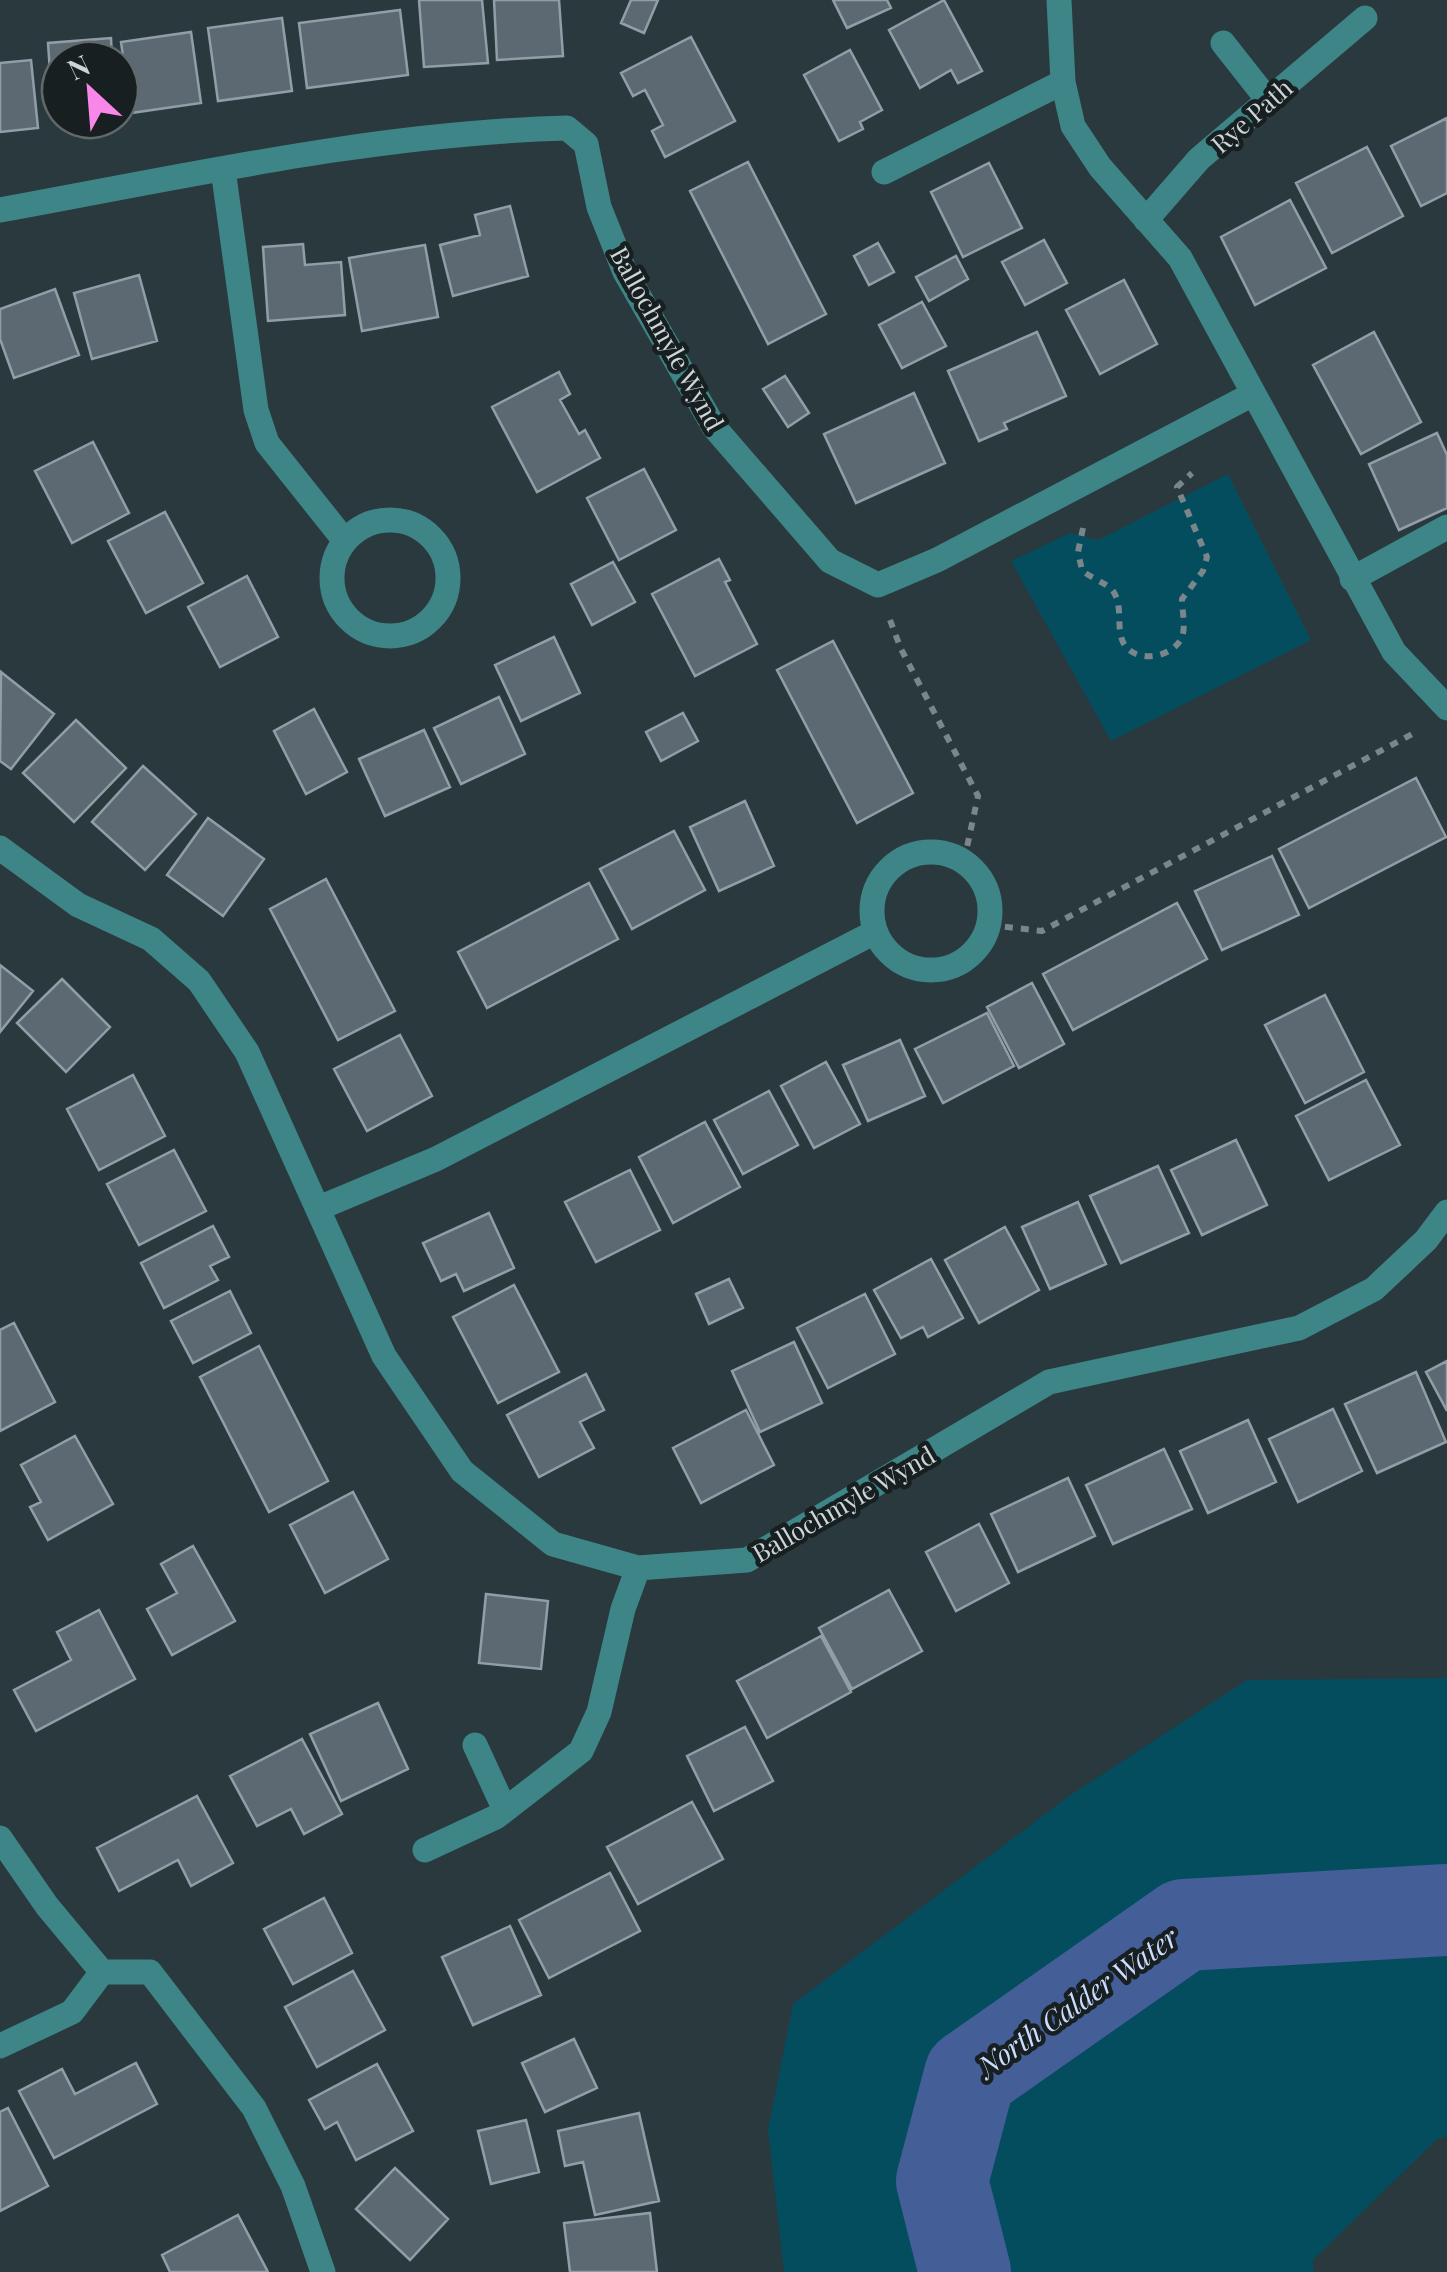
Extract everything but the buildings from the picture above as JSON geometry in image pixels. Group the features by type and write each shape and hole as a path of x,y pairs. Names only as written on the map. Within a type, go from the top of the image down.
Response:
{"street":[{"path":"1059,0 1062,82 1072,126 1180,258 1394,652 1447,708"},
{"name":"Rye Path","path":"1146,220 1199,159 1365,18"},
{"path":"1223,43 1268,100"},
{"path":"884,172 1062,82"},
{"name":"Ballochmyle Wynd","path":"0,210 223,169 497,130 567,128 586,144 598,207 625,272 714,427 830,561 878,586"},
{"path":"223,169 256,410 266,443 345,541"},
{"path":"878,586 937,560 1252,394"},
{"path":"394,519 428,534 447,565 448,584 432,617 418,628 379,635 345,615 335,598 332,578 335,558 345,541 359,528 394,519"},
{"path":"1352,579 1447,527"},
{"name":"Ballochmyle Wynd","path":"0,848 78,905 151,939 200,981 247,1052 384,1356 462,1471 553,1544 638,1568 747,1560 1049,1382 1299,1328 1374,1289 1426,1240 1447,1212"},
{"path":"929,851 964,861 987,889 989,925 969,957 934,970 898,960 875,932 874,894 894,864 929,851"},
{"path":"319,1208 436,1159 875,932"},
{"path":"424,1850 505,1810 581,1751 598,1712 623,1609 638,1568"},
{"path":"475,1745 505,1810"},
{"path":"0,1838 47,1906 102,1972"},
{"path":"0,2046 72,2012 102,1972"},
{"path":"102,1972 150,1972 254,2108 293,2186 323,2272"}],"path":[{"path":"1056,498 1063,519 1083,526 1078,552 1082,570 1112,588 1121,639 1129,651 1140,656 1170,651 1181,641 1184,628 1182,598 1203,571 1207,557 1182,506 1177,487 1193,472 1175,436"},
{"path":"878,586 901,649 978,796 964,861"},
{"path":"989,925 1042,931 1350,770 1420,730 1447,708"}],"shaded area":[{"path":"1228,474 1311,640 1111,741 1011,561 1070,533 1098,540"},
{"path":"1447,1678 1447,2136 1437,2139 1313,2260 1314,2272 784,2272 768,2130 793,2004 1069,1796 1247,1680"}],"waterway":[{"name":"North Calder Water","path":"965,2272 942,2181 970,2075 1184,1925 1447,1910"}]}
